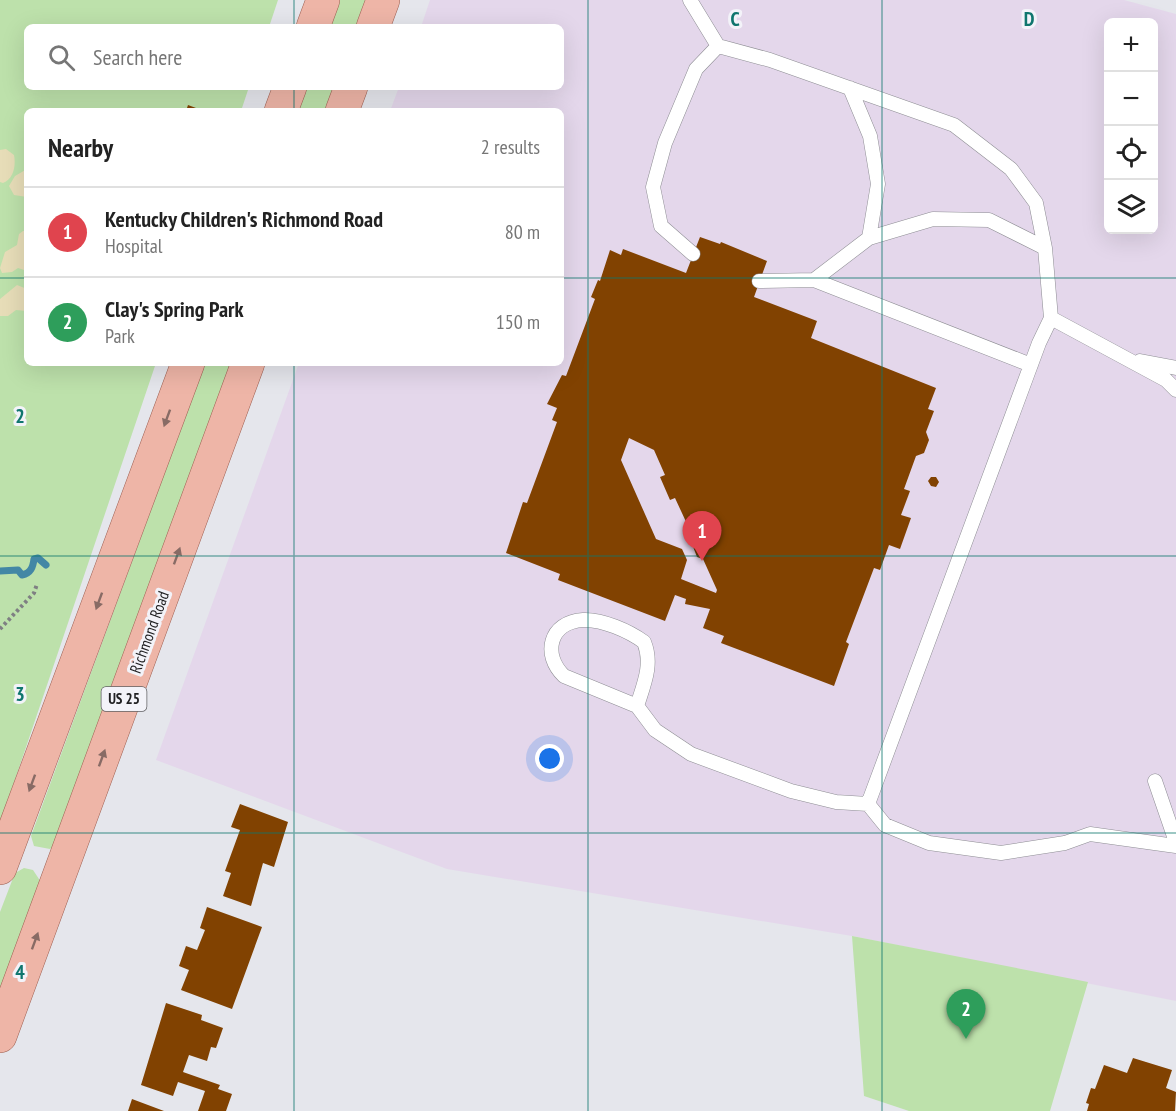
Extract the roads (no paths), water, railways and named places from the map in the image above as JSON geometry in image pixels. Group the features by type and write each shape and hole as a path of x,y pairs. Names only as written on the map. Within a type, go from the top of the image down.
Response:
{"main road":[{"path":"314,24 323,0"},
{"path":"374,24 383,0"},
{"path":"282,108 289,90"},
{"path":"343,108 350,90"},
{"path":"0,868 187,366"},
{"name":"Richmond Road","path":"0,1036 247,366"}],"lane":[{"path":"690,0 718,46 770,60 954,125 1011,169 1036,203 1045,248 1051,318 1031,365 868,804"},
{"path":"693,254 661,226 653,188 665,143 696,69 718,46"},
{"path":"850,88 870,136 878,184 869,238"},
{"path":"814,280 869,238 933,219 989,220 1045,248"},
{"path":"759,281 814,280 1031,365"},
{"path":"1051,318 1129,358 1166,380 1176,390"},
{"path":"1129,358 1176,368"},
{"path":"637,706 648,672 650,655 644,642 608,624 583,620 567,624 557,631 550,643 550,655 556,669 564,676 637,706 655,730 691,754 791,790 836,802 868,804 885,825 929,843 1000,853 1065,843 1090,834 1176,846"},
{"path":"1155,781 1176,842"}],"waterway":[{"path":"0,571 18,570 22,575 28,573 34,559 38,558 46,565"}],"place":[{"name":"Kentucky Children's Richmond Road","path":"702,561"},
{"name":"Clay's Spring Park","path":"966,1039"}]}
